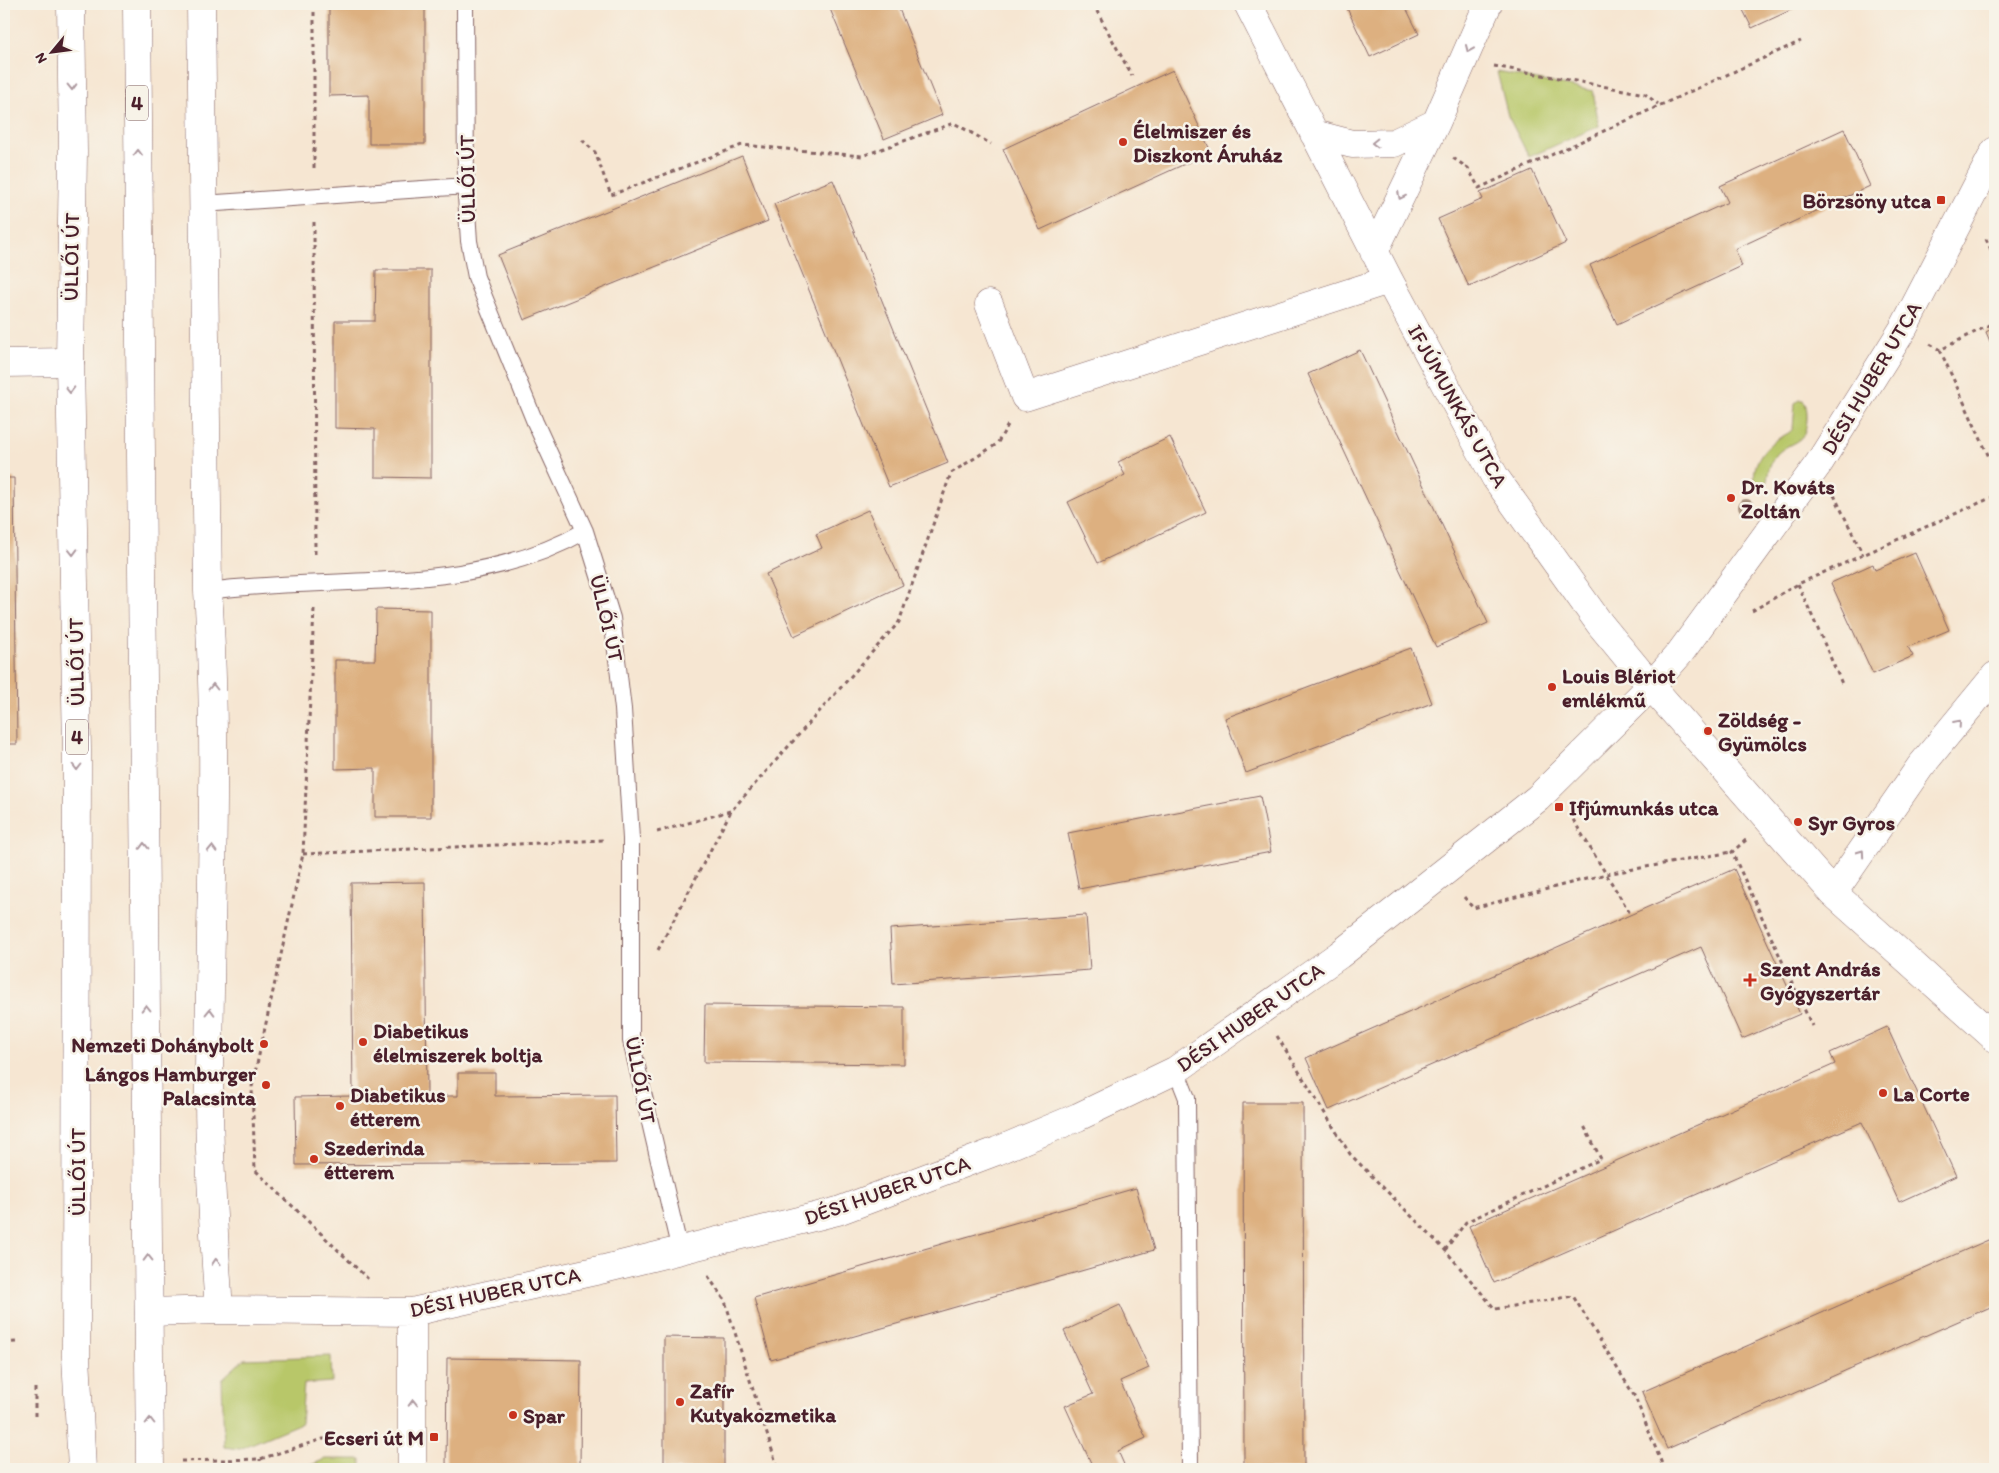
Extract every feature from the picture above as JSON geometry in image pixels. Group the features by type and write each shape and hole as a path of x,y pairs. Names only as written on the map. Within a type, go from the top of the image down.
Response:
{"street":[{"name":"ÜLLŐI ÚT","path":"71,4 73,152 70,362 77,750 76,1357 82,1469"},
{"name":"4","path":"137,4 150,1469"},
{"path":"201,4 208,591 213,667 209,1093 219,1310"},
{"name":"IFJÚMUNKÁS UTCA","path":"1248,4 1374,252 1495,477 1600,624 1651,686 1834,893 1995,1038"},
{"path":"1374,252 1431,134 1488,4"},
{"path":"1314,134 1352,144 1394,143 1431,134"},
{"name":"DÉSI HUBER UTCA","path":"148,1312 219,1310 412,1312 690,1248 838,1211 1051,1129 1176,1070 1261,1008 1339,955 1538,798 1651,686 1680,653 1819,463 1903,329 1995,151"},
{"path":"989,304 1025,397 1389,280"},
{"path":"4,363 70,362"},
{"path":"1834,893 1920,767 1995,676"},
{"path":"412,1312 412,1469"}],"lane":[{"name":"ÜLLŐI ÚT","path":"465,4 469,241 476,277 535,422 585,531 613,627 622,700 631,839 631,1041 690,1248"},
{"path":"202,204 314,198 467,186"},
{"path":"208,591 247,586 315,585 441,576 538,554 585,531"},
{"path":"1176,1070 1187,1098 1190,1469"}],"path":[{"path":"314,4 315,585 302,854 252,1087 255,1170 372,1282"},
{"path":"1093,4 1132,76"},
{"path":"1431,134 1454,158 1468,168 1479,188 1658,104 1800,41"},
{"path":"1464,60 1619,88 1645,94 1658,104"},
{"path":"582,140 595,152 611,195 742,145 862,156 954,123 991,144"},
{"path":"1940,350 1995,322"},
{"path":"1903,329 1940,350 1995,470"},
{"path":"654,959 731,811 900,622 951,473 997,444 1025,397"},
{"path":"1819,463 1862,555"},
{"path":"1748,614 1798,584 1995,496"},
{"path":"1798,584 1843,686"},
{"path":"1552,784 1632,914"},
{"path":"302,854 631,839 731,811"},
{"path":"1443,873 1473,908 1606,874 1732,852 1770,820"},
{"path":"1732,852 1812,1026"},
{"path":"1261,1008 1350,1154 1445,1250 1495,1309 1573,1296 1635,1397 1664,1469"},
{"path":"1445,1250 1466,1222 1601,1160 1584,1126"},
{"path":"690,1248 725,1301 778,1469"},
{"path":"4,1343 16,1342"},
{"path":"35,1388 35,1417"},
{"path":"180,1461 260,1459 323,1439 378,1437"},
{"path":"260,1459 260,1469"}],"green space":[{"path":"1497,72 1593,91 1599,126 1529,157 1508,116"},
{"path":"1803,400 1806,409 1807,418 1804,433 1801,438 1777,454 1770,467 1766,490 1757,492 1754,478 1756,464 1767,447 1793,429 1795,403"},
{"path":"331,1356 332,1382 304,1384 301,1423 239,1449 224,1447 222,1379 244,1359"},
{"path":"325,1459 361,1459 361,1469 302,1469"}],"building":[{"path":"329,4 425,4 425,144 369,144 369,95 329,96"},
{"path":"828,4 897,4 942,115 884,139"},
{"path":"1345,4 1404,4 1419,34 1370,57"},
{"path":"1740,4 1804,4 1752,28"},
{"path":"1173,70 1211,152 1040,230 1003,149"},
{"path":"1844,129 1870,186 1735,249 1742,266 1617,324 1590,265 1728,202 1720,186"},
{"path":"742,156 768,221 524,320 498,255"},
{"path":"1532,170 1566,243 1469,287 1438,219 1483,199 1480,193"},
{"path":"833,180 948,463 889,487 774,204"},
{"path":"376,270 431,270 431,478 375,477 375,429 335,428 335,321 375,321"},
{"path":"1995,327 1995,353 1986,332"},
{"path":"1360,350 1488,623 1436,647 1308,374"},
{"path":"1170,437 1206,512 1098,563 1068,502 1125,475 1118,462"},
{"path":"4,478 14,478 17,744 4,744"},
{"path":"868,510 903,585 794,636 766,574 822,548 816,534"},
{"path":"1915,553 1949,630 1908,647 1913,656 1873,674 1831,583 1873,564 1875,570"},
{"path":"376,609 431,610 431,817 375,817 375,768 335,769 335,660 375,660"},
{"path":"1411,648 1432,703 1246,773 1225,718"},
{"path":"1260,796 1271,852 1079,889 1068,833"},
{"path":"1734,869 1800,1014 1742,1039 1701,947 1329,1110 1306,1058"},
{"path":"425,882 427,1096 458,1096 458,1073 495,1073 495,1096 615,1095 616,1163 296,1165 295,1097 353,1096 351,883"},
{"path":"1086,915 1090,970 893,984 890,929"},
{"path":"705,1005 904,1007 904,1064 704,1062"},
{"path":"1887,1027 1956,1176 1899,1202 1862,1122 1494,1283 1469,1226 1835,1064 1830,1053"},
{"path":"1243,1103 1303,1103 1304,1469 1244,1469"},
{"path":"1136,1188 1154,1250 771,1360 754,1298"},
{"path":"1995,1237 1995,1305 1667,1449 1642,1392"},
{"path":"1120,1305 1149,1368 1120,1381 1146,1438 1118,1451 1126,1469 1078,1469 1091,1463 1065,1406 1093,1394 1064,1331"},
{"path":"664,1337 724,1338 724,1469 664,1469"},
{"name":"Spar","path":"447,1358 581,1360 580,1469 446,1469"}],"place":[{"name":"Élelmiszer és Diszkont Áruház","path":"1123,142"},
{"name":"Börzsöny utca","path":"1941,200"},
{"name":"Dr. Kováts Zoltán","path":"1731,498"},
{"name":"Louis Blériot emlékmű","path":"1552,687"},
{"name":"Zöldség - Gyümölcs","path":"1708,731"},
{"name":"Ifjúmunkás utca","path":"1559,807"},
{"name":"Syr Gyros","path":"1798,822"},
{"name":"Szent András Gyógyszertár","path":"1750,980"},
{"name":"Diabetikus élelmiszerek boltja","path":"363,1042"},
{"name":"Nemzeti Dohánybolt","path":"264,1044"},
{"name":"Lángos Hamburger Palacsinta","path":"266,1085"},
{"name":"La Corte","path":"1883,1093"},
{"name":"Diabetikus étterem","path":"340,1106"},
{"name":"Szederinda étterem","path":"314,1159"},
{"name":"Zafír Kutyakozmetika","path":"680,1402"},
{"name":"Spar","path":"513,1415"},
{"name":"Ecseri út M","path":"434,1437"}]}
